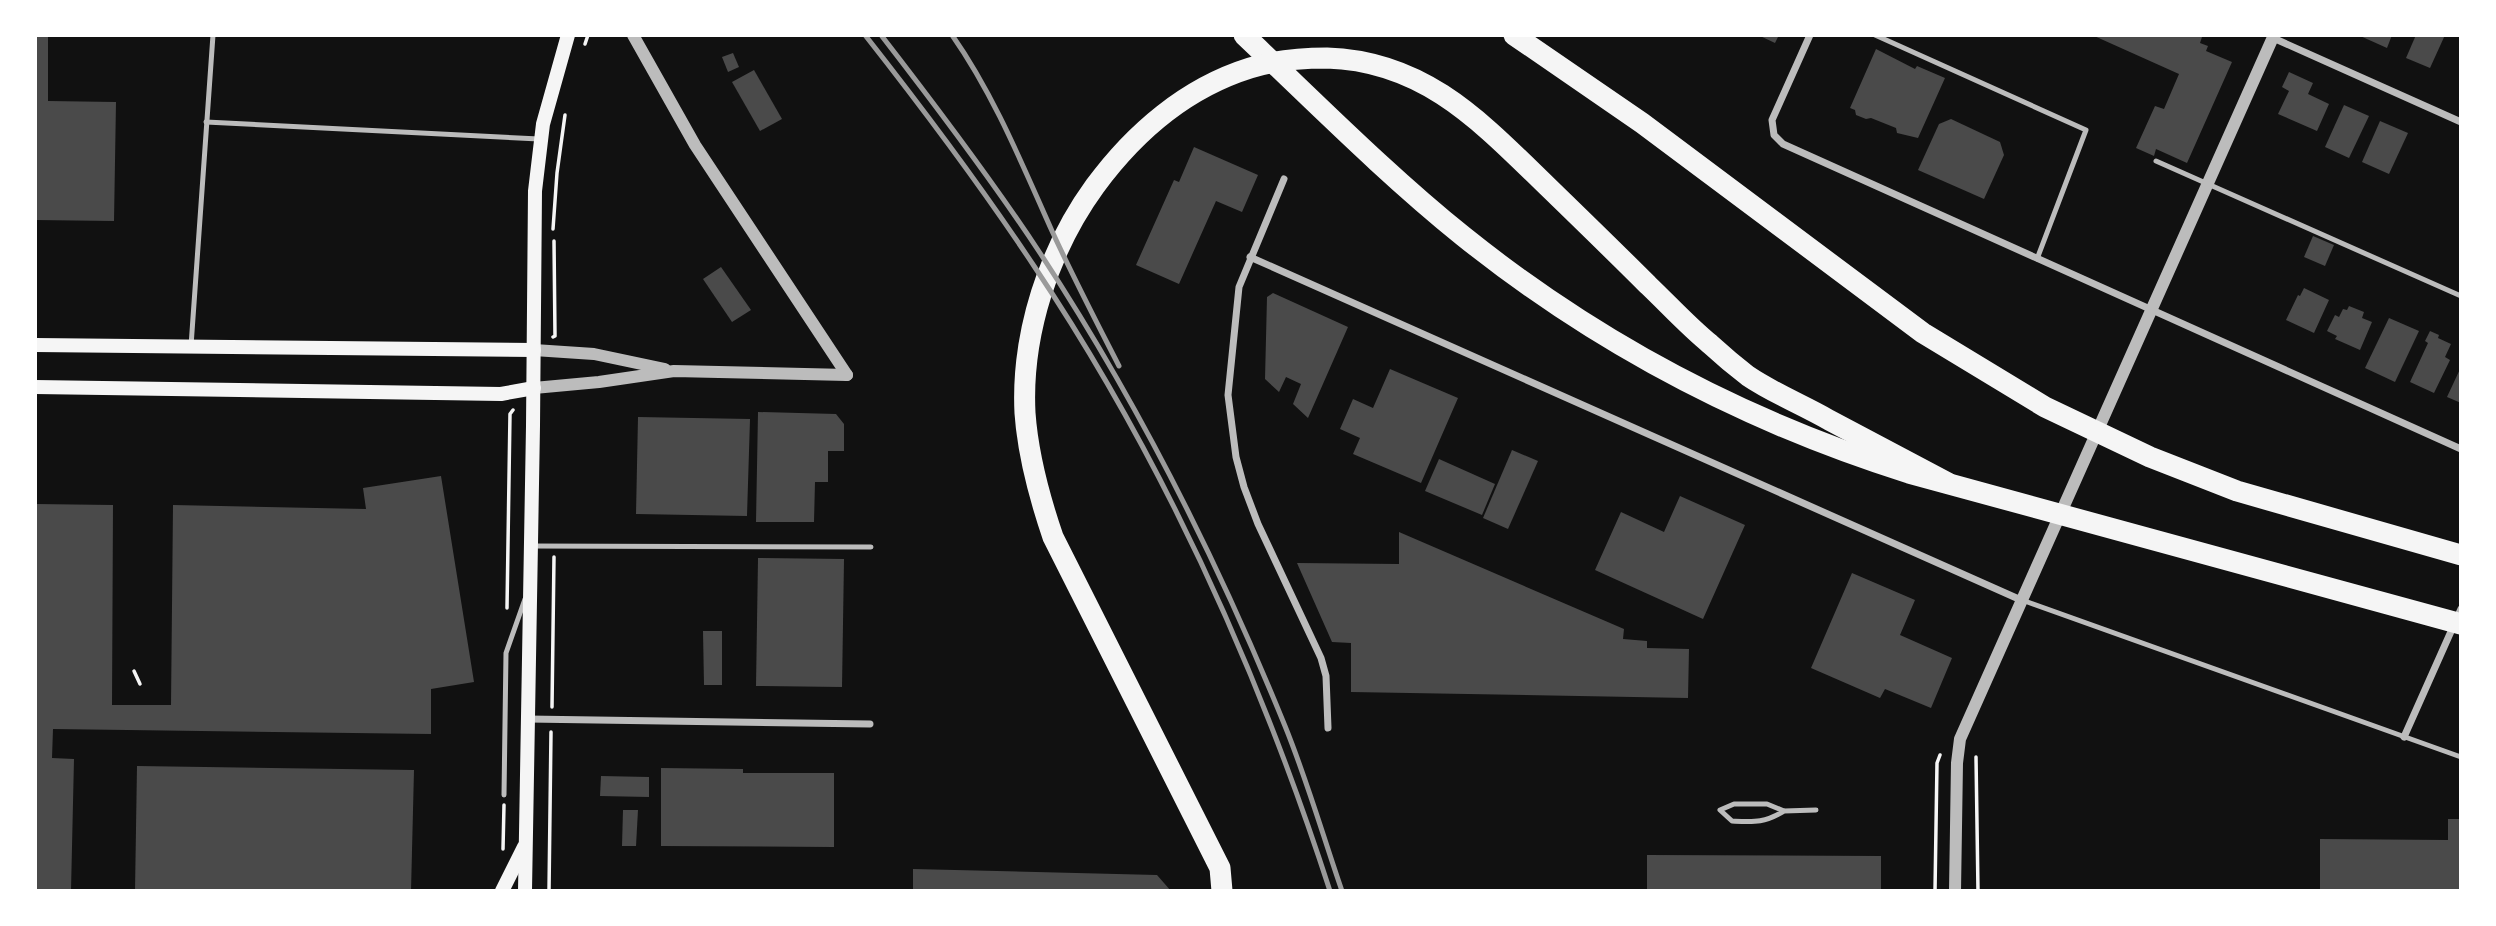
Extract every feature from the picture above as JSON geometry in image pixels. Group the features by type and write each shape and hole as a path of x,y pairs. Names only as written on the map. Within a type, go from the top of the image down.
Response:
{"highway":[{"path":"1244,35 1403,184 1506,270 1591,328 1701,389 1769,422 1873,462 1948,484 2461,624"},
{"path":"1514,35 1642,123 1923,333 2045,407 2150,457 2237,491 2459,554"},
{"path":"1222,891 1220,868 1053,537 1030,454 1025,412 1026,370 1040,297 1073,219 1119,157 1154,122 1173,106 1208,85 1270,61 1312,58 1375,63 1427,84 1501,141 1707,342 1750,377 1948,484"}],"main road":[{"path":"525,891 535,191 540,139 552,86 568,35"},
{"path":"35,345 534,350"},
{"path":"35,387 477,394 501,394 534,388"},
{"path":"502,891 526,843"}],"street":[{"path":"534,388 674,371 847,375 695,145 633,35"},
{"path":"1810,35 1772,120 1774,135 1783,144 2461,449"},
{"path":"1955,891 1957,762 1960,739 2271,36 2461,122"},
{"path":"1284,179 1239,287 1228,395 1236,457 1258,524 1321,658 1328,694 1328,728"},
{"path":"1250,257 2021,600"},
{"path":"534,350 594,355 674,371"},
{"path":"2404,737 2461,609"},
{"path":"528,719 870,724"}],"lane":[{"path":"191,346 213,35"},
{"path":"1875,35 2086,130 2037,259"},
{"path":"206,122 540,139"},
{"path":"2156,161 2461,296"},
{"path":"531,546 871,547"},
{"path":"504,796 506,653 530,583"},
{"path":"2021,600 2461,757"},
{"path":"1784,811 1766,822 1753,822 1732,821 1720,810 1734,804 1767,804 1784,811 1816,810"}],"path":[{"path":"581,55 588,35"},
{"path":"534,350 555,336 553,231 565,112"},
{"path":"507,615 510,414 534,388"},
{"path":"549,891 554,546"},
{"path":"134,671 140,684"},
{"path":"1935,891 1937,763 1942,751"},
{"path":"1976,751 1978,891"},
{"path":"503,854 504,796"}],"building":[{"path":"35,35 48,35 48,101 116,102 114,221 35,220"},
{"path":"1758,35 1779,35 1775,43"},
{"path":"2092,35 2197,35 2202,37 2200,43 2208,46 2206,51 2232,62 2187,163 2156,149 2154,156 2136,148 2155,106 2164,109 2179,74"},
{"path":"2358,35 2392,35 2387,48"},
{"path":"2416,35 2445,35 2430,68 2406,58"},
{"path":"1876,49 1915,69 1917,66 1945,78 1918,138 1897,133 1896,128 1856,115 1855,110 1850,108"},
{"path":"733,53 739,67 728,72 722,57"},
{"path":"754,70 782,119 760,131 732,82"},
{"path":"2289,72 2313,83 2308,94 2329,104 2317,131 2278,114 2289,91 2282,87"},
{"path":"2344,105 2369,116 2349,158 2325,147"},
{"path":"1951,119 2000,142 2004,155 1984,199 1918,170 1939,124"},
{"path":"2380,121 2408,133 2389,174 2362,162"},
{"path":"1194,147 1258,175 1242,212 1216,201 1179,284 1136,265 1174,180 1179,182"},
{"path":"2313,236 2334,245 2325,266 2304,257"},
{"path":"721,267 751,310 732,322 703,279"},
{"path":"2304,288 2329,300 2314,333 2286,320"},
{"path":"1273,293 1348,327 1308,418 1293,404 1301,384 1286,377 1279,392 1265,379 1267,297"},
{"path":"2349,306 2364,312 2362,318 2372,322 2360,350 2335,339 2337,336 2327,331 2335,315 2339,317 2343,309 2347,310"},
{"path":"2389,318 2419,331 2395,382 2365,368"},
{"path":"2430,331 2451,344 2445,357 2450,360 2434,393 2410,382 2428,343 2425,341"},
{"path":"2461,367 2461,403 2447,397"},
{"path":"1390,369 1458,398 1421,483 1353,454 1360,438 1340,429 1353,399 1373,408"},
{"path":"758,412 836,414 844,424 844,451 828,451 828,482 815,482 814,522 756,522"},
{"path":"638,417 750,419 747,516 636,514"},
{"path":"1512,450 1538,461 1508,529 1483,518"},
{"path":"1439,459 1495,484 1482,515 1425,491"},
{"path":"441,476 474,682 431,689 431,734 53,729 52,758 74,759 71,891 35,891 35,504 113,505 112,705 171,705 173,505 366,509 363,488"},
{"path":"1680,496 1745,525 1703,619 1595,570 1621,512 1664,532"},
{"path":"1399,532 1624,629 1623,639 1647,641 1647,648 1689,649 1688,698 1351,692 1351,643 1332,642 1297,563 1399,564"},
{"path":"758,558 844,559 842,687 756,686"},
{"path":"1852,573 1915,600 1900,635 1952,658 1931,708 1885,689 1880,698 1811,668"},
{"path":"703,631 722,631 722,685 704,685"},
{"path":"137,766 414,770 411,891 135,891"},
{"path":"661,768 743,769 743,773 834,773 834,847 661,846"},
{"path":"601,776 649,777 649,797 600,796"},
{"path":"623,810 638,810 636,846 622,846"},
{"path":"2448,819 2461,819 2461,891 2320,891 2320,839 2448,840"},
{"path":"1647,855 1881,856 1881,891 1647,891"},
{"path":"913,869 1157,875 1171,891 913,891"}],"railway":[{"path":"865,35 1014,236 1081,339 1124,413 1165,490 1239,647 1272,728 1330,891"},
{"path":"881,35 962,142 1040,253 1110,366 1174,483 1232,603 1285,726 1342,891"},
{"path":"952,35 994,106 1068,265 1119,366"}]}
